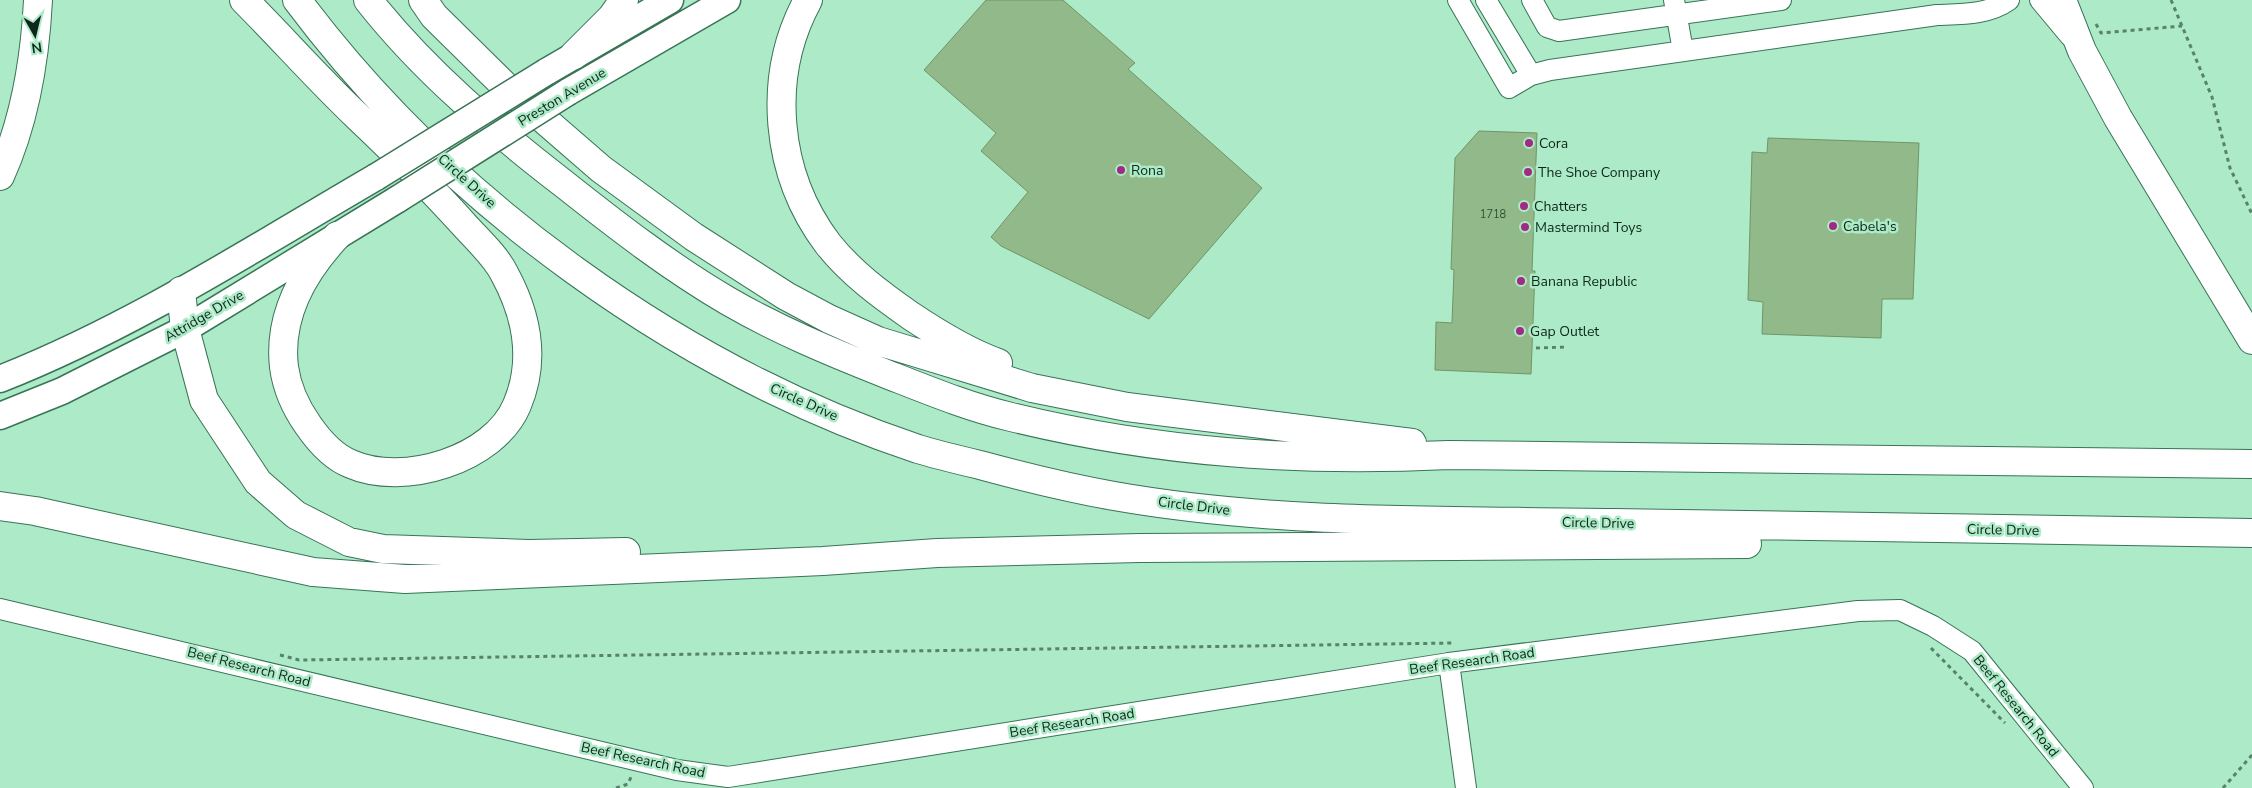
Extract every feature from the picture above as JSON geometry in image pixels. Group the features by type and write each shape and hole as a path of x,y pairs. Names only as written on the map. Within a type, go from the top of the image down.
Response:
{"highway":[{"path":"0,176 23,107 30,77 38,0"},
{"path":"244,0 329,89 433,190 503,271 522,314 528,335 528,358 517,406 504,426 489,440 471,452 434,468 411,473 391,474 352,465 335,455 316,437 291,395 283,356 284,333 297,288 318,255 337,236"},
{"name":"Circle Drive","path":"297,0 357,74 389,108 459,175 540,245 649,321 701,352 796,401 920,449 1050,484 1119,497 1279,516 2003,531 2252,533"},
{"path":"368,0 418,56 490,126 641,245 728,301 770,324 846,360 1008,417 1150,444 1212,452 1320,458 1449,456 2252,464"},
{"path":"423,0 434,16 503,84 572,146 629,191 694,238 786,296 829,319 878,341 1032,388 1127,407 1417,444 1449,456"},
{"path":"574,55 612,17 624,0"},
{"path":"808,0 797,23 787,56 782,89 782,124 789,165 795,183 810,216 829,245 875,289 947,338 993,361 1127,407"},
{"path":"2062,0 2082,51 2118,118 2252,340"},
{"path":"181,291 185,329 204,400 258,482 296,515 349,542 383,550 448,553 529,554 805,548 937,553"},
{"path":"0,506 35,511 313,572 405,579 813,562 937,553 1150,548 1882,543 2003,531"}],"main road":[{"path":"0,379 42,363 181,291 376,177 574,55 670,0"},
{"name":"Preston Avenue","path":"398,199 568,92 727,0"},
{"name":"Attridge Drive","path":"0,416 62,390 185,329 398,199"}],"street":[{"path":"1458,0 1509,88 1531,75 1550,70 1683,51 1933,10 1993,9 2009,0"},
{"path":"1486,0 1531,75"},
{"path":"1532,0 1548,27 1558,31 1676,8 1782,0"},
{"path":"1933,10 1961,0"},
{"path":"2040,0 2082,51"},
{"path":"1676,8 1683,51"},
{"name":"Beef Research Road","path":"0,608 677,770 728,777 1449,663 1858,611 1900,610 1933,626 1972,651 2083,788"},
{"path":"1449,663 1466,788"}],"path":[{"path":"2171,0 2212,96 2230,168 2252,214"},
{"path":"2093,17 2101,33 2182,26"},
{"path":"1536,348 1568,347"},
{"path":"270,653 298,660 1429,643"},
{"path":"1930,647 1952,667 2008,726"},
{"path":"2223,788 2252,755"}],"building":[{"name":"Rona","path":"986,0 1063,0 1135,63 1128,69 1262,188 1149,319 1001,246 991,237 1028,192 981,151 996,133 924,70"},
{"path":"1479,131 1537,133 1532,271 1535,271 1531,374 1435,370 1436,322 1452,323 1454,270 1451,269 1455,158"},
{"name":"Cabela's","path":"1768,138 1919,143 1913,299 1882,299 1881,338 1762,334 1763,302 1748,300 1752,152 1767,153"}],"place":[{"name":"Cora","path":"1529,143"},
{"name":"Rona","path":"1121,170"},
{"name":"The Shoe Company","path":"1528,172"},
{"name":"Chatters","path":"1524,206"},
{"name":"Cabela's","path":"1833,226"},
{"name":"Mastermind Toys","path":"1525,227"},
{"name":"Banana Republic","path":"1521,281"},
{"name":"Gap Outlet","path":"1520,331"}]}
